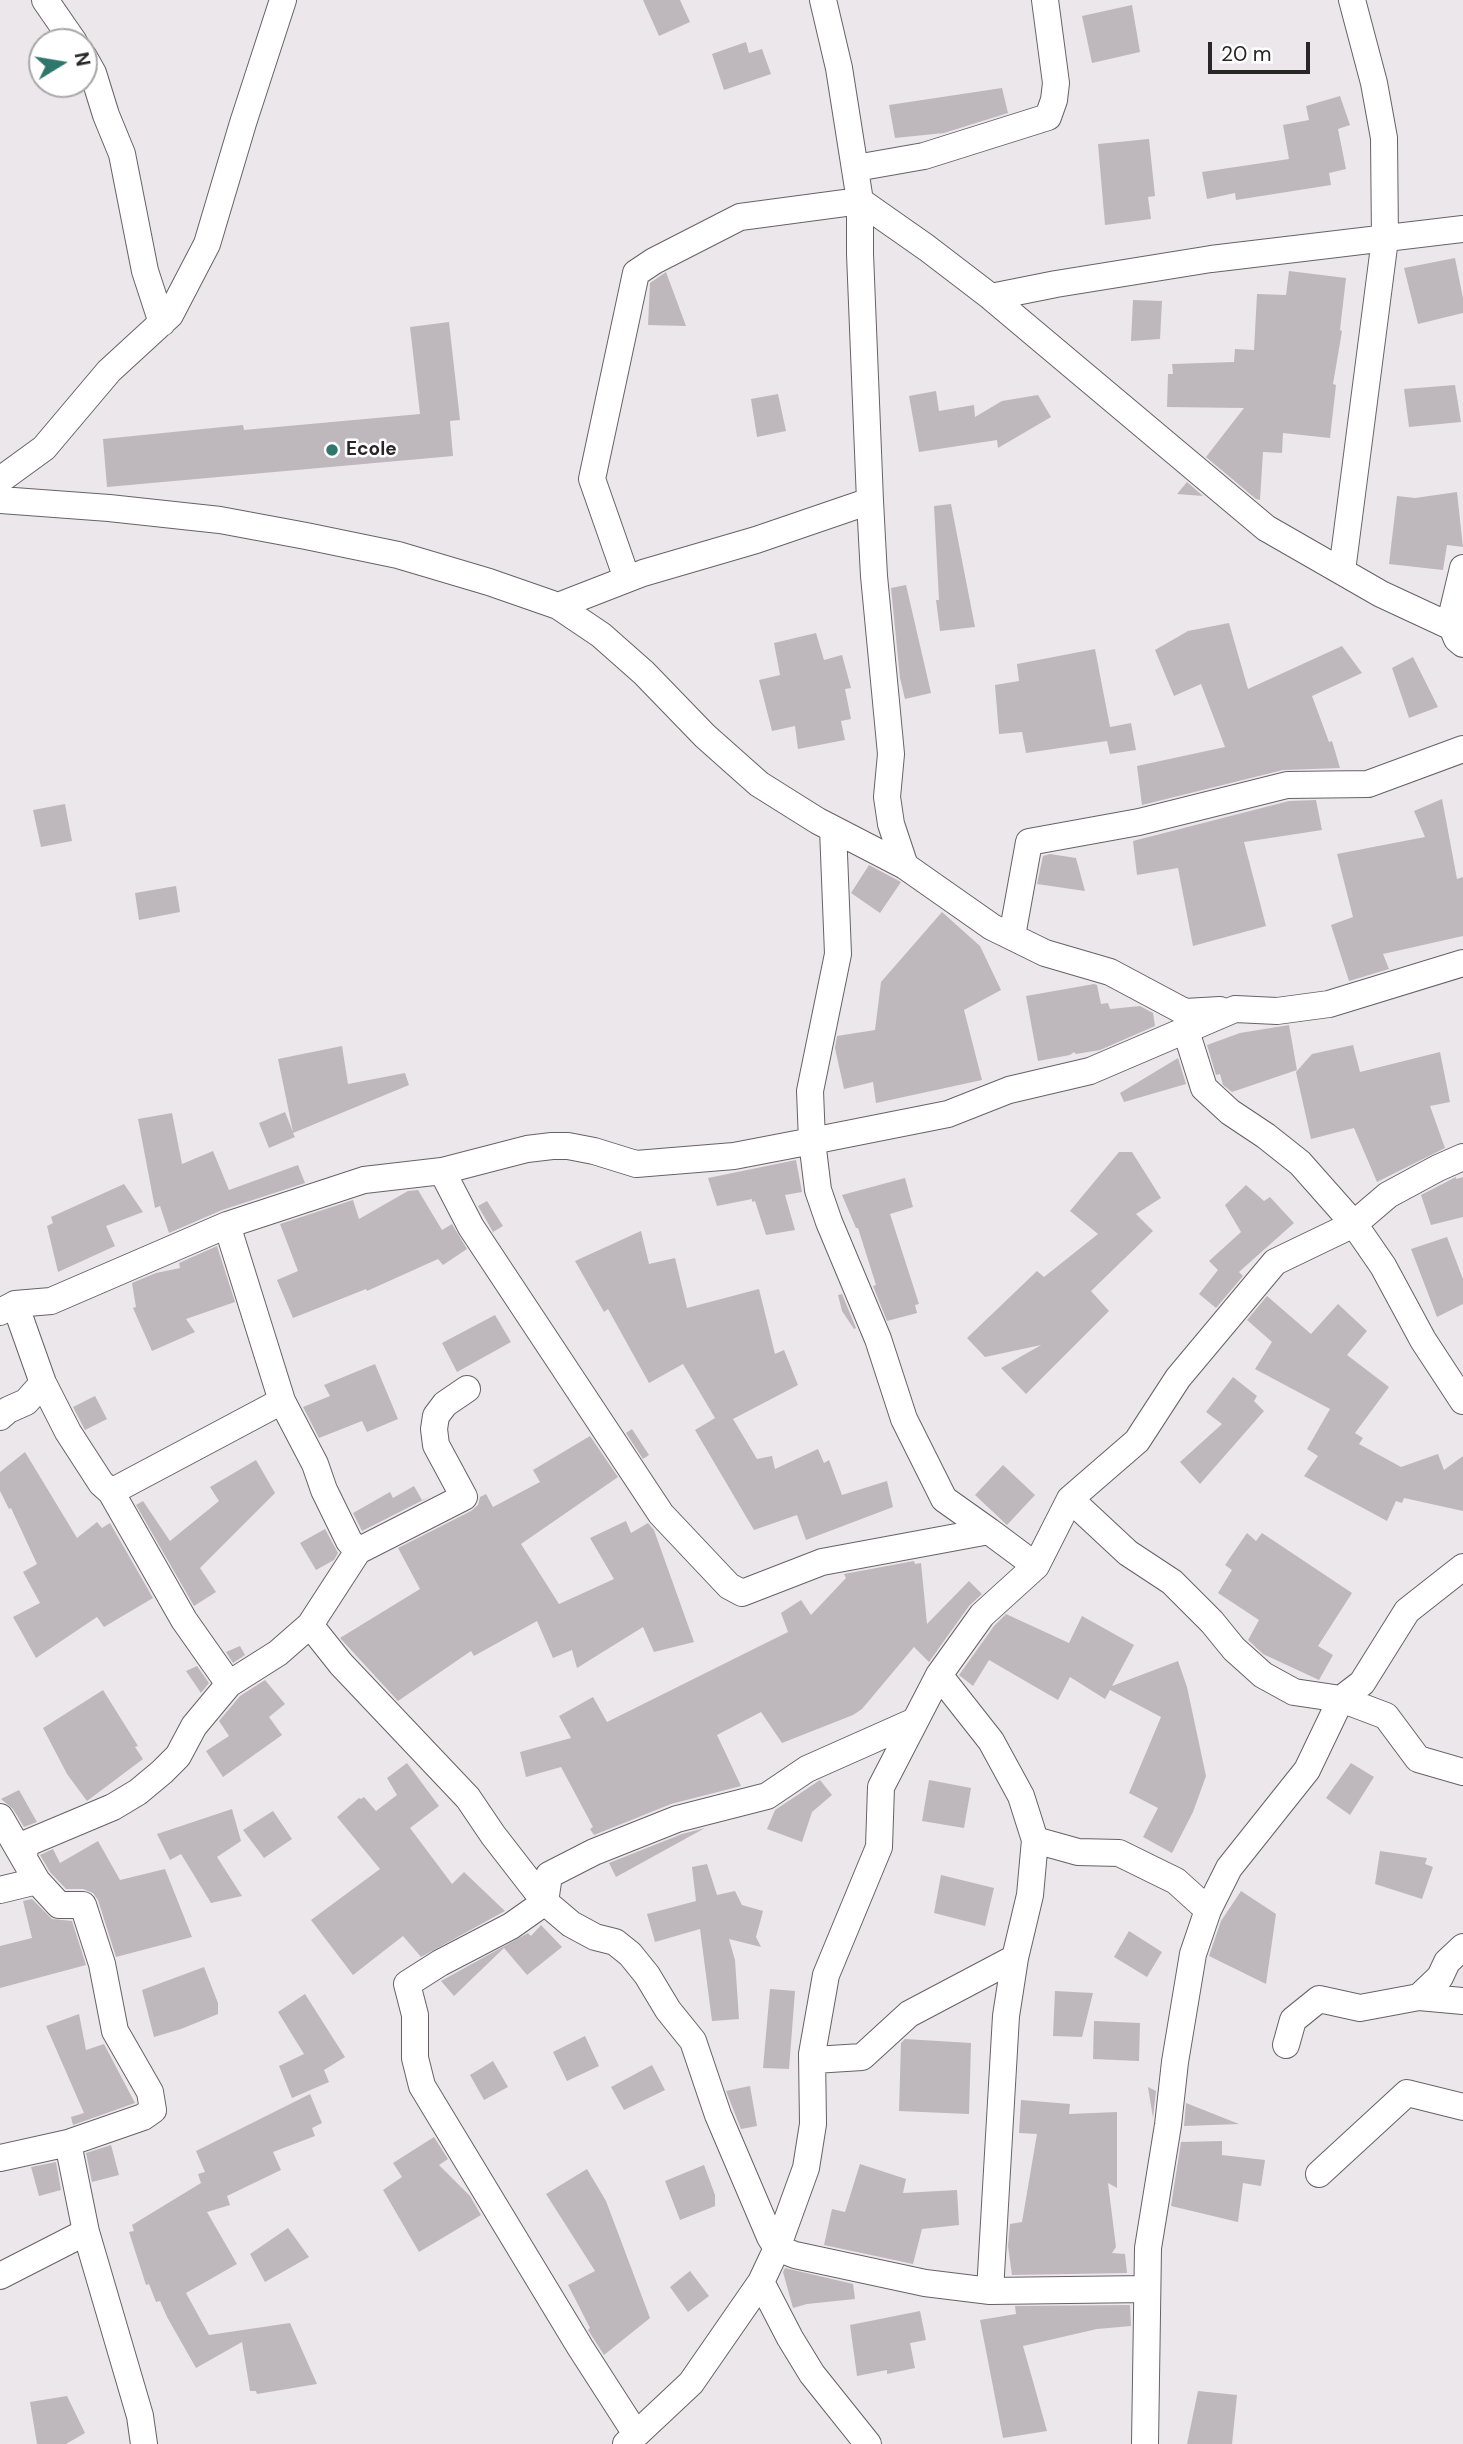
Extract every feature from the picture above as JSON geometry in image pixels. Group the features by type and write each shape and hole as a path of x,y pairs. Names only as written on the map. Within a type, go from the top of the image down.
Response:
{"street":[{"path":"45,0 64,28"},
{"path":"0,480 44,448 109,371 170,315 208,244 283,0"},
{"path":"823,0 839,68 860,201 874,576 891,754 887,797 891,824 905,866"},
{"path":"856,168 924,156 1048,117 1056,83 1045,0"},
{"path":"1342,571 1385,239 1384,138 1374,83 1352,0"},
{"path":"98,89 122,154 145,271 162,323"},
{"path":"627,579 592,479 636,273 740,217 860,201 991,297 1266,528 1458,636"},
{"path":"991,297 1164,266 1463,229"},
{"path":"0,500 220,520 293,533 398,555 558,606 601,635 644,673 705,736 759,784 833,829 905,866 992,926 1045,953 1110,972 1185,1012 1235,1009 1277,1011 1329,1003 1463,963"},
{"path":"558,606 627,579 756,540 870,501"},
{"path":"1458,636 1453,610 1463,568"},
{"path":"1012,936 1029,842 1139,822 1287,785 1368,784 1463,748"},
{"path":"833,829 838,954 810,1091 812,1141 822,1201 878,1339 904,1419 944,1499 1035,1566"},
{"path":"229,1684 184,1620 111,1492 101,1483 68,1432 7,1308 51,1301 227,1224 364,1180 442,1171 527,1149 552,1146 594,1151 636,1164 724,1157 812,1141 948,1114 1009,1090 1090,1071 1235,1009"},
{"path":"1186,1031 1204,1088 1230,1112 1300,1163 1354,1224 1383,1266 1423,1340 1463,1401"},
{"path":"915,1721 807,1769 767,1796 677,1819 594,1852 549,1875 545,1902 511,1926 440,1963 407,1984 415,2015 415,2058 422,2086 631,2439 691,2382 761,2282 778,2248 806,2168 813,2123 812,2054 826,1975 878,1847 881,1787 939,1675 982,1615 1035,1566 1070,1499 1137,1441 1178,1378 1275,1262 1354,1224 1388,1195 1463,1157"},
{"path":"442,1171 471,1227 661,1514 729,1586 742,1593 822,1562 989,1531"},
{"path":"227,1224 282,1401 315,1464 344,1531 358,1551"},
{"path":"0,1418 8,1410 26,1402 43,1383"},
{"path":"31,1870 25,1844 113,1807 138,1792 162,1772 178,1756 194,1726 229,1684 278,1653 310,1625 358,1551 464,1497 436,1445 434,1429 436,1416 445,1404 467,1389"},
{"path":"111,1492 282,1401"},
{"path":"1070,1499 1128,1553 1172,1582 1212,1622 1234,1649 1263,1675 1294,1692 1341,1699 1386,1716 1418,1759 1463,1772"},
{"path":"1145,2444 1148,2248 1192,1954 1208,1910 1229,1868 1307,1770 1341,1699 1362,1683 1407,1611 1463,1567"},
{"path":"310,1625 341,1664 468,1798 545,1902 571,1924 595,1937 615,1942 630,1954 647,1975 668,2010 693,2041 718,2115 770,2237 778,2248 795,2255 925,2283 989,2291 1147,2289"},
{"path":"939,1675 991,1741 1021,1796 1035,1840 1030,1895 1015,1958 1006,2016 989,2291"},
{"path":"0,1817 31,1870 59,1905 83,1905 102,1964 115,2031 150,2092 153,2110 143,2118 68,2143 0,2158"},
{"path":"1035,1840 1078,1852 1119,1853 1176,1881 1208,1910"},
{"path":"0,1890 31,1870"},
{"path":"1419,1997 1440,1977 1447,1962 1463,1947"},
{"path":"814,2060 862,2057 909,2014 1015,1958"},
{"path":"1286,2045 1293,2020 1319,1998 1360,2008 1419,1997 1463,2001"},
{"path":"1319,2174 1407,2094 1463,2106"},
{"path":"68,2143 86,2232 140,2416 144,2444"},
{"path":"0,2276 86,2232"},
{"path":"761,2282 812,2374 868,2444"}],"building":[{"path":"643,0 680,0 690,22 659,36"},
{"path":"1132,5 1140,52 1092,63 1082,16"},
{"path":"746,42 749,53 762,49 771,74 724,90 712,54"},
{"path":"1002,88 1008,113 944,133 895,138 889,105"},
{"path":"1340,96 1350,125 1338,129 1346,169 1329,173 1331,185 1236,200 1235,193 1207,199 1202,172 1289,159 1283,125 1309,120 1306,106"},
{"path":"1149,139 1155,196 1148,197 1151,219 1105,225 1098,144"},
{"path":"1455,258 1463,298 1463,313 1418,324 1404,268"},
{"path":"1289,271 1346,278 1342,331 1333,384 1336,385 1330,438 1283,433 1282,453 1263,452 1260,500 1206,457 1244,408 1167,407 1168,374 1173,374 1172,364 1234,362 1235,349 1254,350 1257,294 1286,295"},
{"path":"666,272 686,326 648,325 650,283"},
{"path":"1133,300 1162,301 1160,339 1131,341"},
{"path":"449,322 460,420 450,421 453,456 107,487 103,439 243,425 244,430 420,414 410,327"},
{"path":"1455,385 1461,422 1409,427 1404,389"},
{"path":"936,391 939,411 974,405 975,417 1002,401 1038,395 1051,417 998,448 997,440 919,452 909,396"},
{"path":"778,394 786,431 757,437 751,399"},
{"path":"1187,482 1203,496 1177,494"},
{"path":"1457,492 1463,547 1447,545 1443,570 1389,564 1397,496 1415,498"},
{"path":"951,504 975,627 940,631 936,600 939,600 934,506"},
{"path":"906,585 931,693 905,699 900,678 891,588"},
{"path":"1229,623 1248,689 1342,646 1362,673 1312,696 1329,742 1332,741 1340,768 1283,770 1142,805 1137,766 1225,747 1201,684 1174,696 1155,650 1188,631"},
{"path":"816,633 824,660 842,655 851,688 845,689 851,719 841,721 845,740 798,749 795,726 772,731 759,680 780,675 774,643"},
{"path":"1095,649 1110,727 1131,723 1136,750 1110,754 1107,741 1026,753 1022,732 999,734 995,685 1019,681 1017,664"},
{"path":"1413,657 1438,707 1409,718 1392,668"},
{"path":"1442,799 1457,879 1463,877 1463,936 1383,954 1389,969 1349,981 1331,925 1353,917 1337,854 1425,837 1414,811"},
{"path":"1316,800 1322,830 1244,842 1266,926 1193,946 1178,868 1137,875 1133,841 1289,801"},
{"path":"65,804 72,841 41,847 33,810"},
{"path":"1050,854 1076,858 1085,891 1037,884 1043,856"},
{"path":"869,865 901,882 880,913 851,893"},
{"path":"176,886 180,912 139,920 135,893"},
{"path":"942,912 980,946 1001,990 964,1010 982,1080 876,1103 873,1082 844,1089 835,1048 837,1036 875,1030 881,982"},
{"path":"1097,985 1101,1004 1108,1003 1110,1009 1140,1006 1153,1013 1155,1026 1100,1050 1076,1054 1074,1052 1038,1061 1026,996"},
{"path":"1289,1025 1297,1070 1232,1092 1223,1085 1220,1074 1216,1075 1207,1045 1240,1033"},
{"path":"1353,1045 1360,1072 1440,1052 1450,1102 1430,1106 1445,1148 1377,1182 1354,1128 1311,1139 1296,1072 1312,1054"},
{"path":"342,1046 348,1084 405,1073 409,1085 293,1133 295,1137 269,1148 259,1123 285,1112 293,1132 278,1059"},
{"path":"1178,1058 1186,1084 1124,1102 1120,1093"},
{"path":"172,1113 182,1164 213,1151 229,1190 298,1165 305,1183 222,1210 169,1233 160,1206 155,1208 138,1119"},
{"path":"1119,1152 1132,1152 1161,1198 1136,1214 1153,1231 1091,1291 1109,1311 1026,1394 1001,1368 1041,1345 985,1357 967,1338 1037,1271 1044,1277 1098,1234 1070,1211"},
{"path":"796,1160 802,1192 785,1195 795,1230 766,1235 752,1199 717,1206 708,1178"},
{"path":"1456,1177 1463,1177 1463,1217 1431,1225 1421,1195"},
{"path":"905,1178 913,1207 890,1214 919,1304 915,1305 917,1313 887,1321 873,1286 876,1285 858,1228 842,1195"},
{"path":"124,1184 143,1212 106,1226 115,1246 58,1272 47,1226 53,1223 51,1217"},
{"path":"1246,1185 1264,1201 1270,1197 1294,1223 1239,1272 1243,1276 1216,1308 1199,1294 1218,1270 1209,1261 1241,1232 1225,1205"},
{"path":"418,1190 442,1230 452,1224 467,1249 443,1265 438,1259 367,1291 366,1289 293,1318 277,1280 298,1271 280,1224 353,1200 359,1219 408,1191"},
{"path":"487,1201 503,1226 493,1232 478,1206"},
{"path":"641,1231 649,1264 675,1258 687,1308 759,1289 775,1354 784,1350 798,1385 733,1419 757,1459 772,1456 775,1469 818,1449 824,1463 829,1460 842,1495 887,1481 893,1507 806,1540 797,1515 754,1530 695,1430 715,1418 683,1364 649,1383 608,1309 604,1312 575,1261"},
{"path":"1447,1237 1463,1279 1463,1304 1437,1317 1411,1249"},
{"path":"217,1246 235,1302 186,1319 195,1332 152,1351 133,1308 136,1307 132,1283 156,1273 180,1268 179,1263"},
{"path":"842,1294 856,1328 854,1329 842,1311 838,1295"},
{"path":"1267,1296 1311,1334 1338,1304 1367,1331 1347,1355 1389,1387 1355,1433 1363,1438 1359,1444 1401,1467 1438,1454 1444,1470 1463,1456 1463,1511 1404,1498 1402,1503 1396,1501 1387,1521 1304,1476 1318,1456 1307,1449 1330,1409 1255,1369 1272,1342 1247,1320"},
{"path":"495,1315 511,1342 457,1372 442,1343"},
{"path":"375,1364 398,1419 367,1432 362,1421 319,1438 303,1407 330,1396 324,1385"},
{"path":"1233,1377 1257,1396 1254,1401 1264,1411 1200,1484 1180,1462 1222,1424 1206,1412"},
{"path":"95,1396 107,1419 85,1430 73,1407"},
{"path":"632,1429 649,1455 643,1459 626,1433"},
{"path":"590,1436 618,1477 521,1544 559,1604 614,1579 590,1538 626,1521 631,1533 648,1523 654,1530 694,1642 654,1652 643,1627 577,1668 572,1650 553,1658 537,1621 474,1656 471,1651 398,1701 340,1638 420,1589 398,1548 471,1511 478,1505 480,1497 486,1494 493,1507 540,1482 533,1470"},
{"path":"25,1452 77,1538 97,1522 102,1528 110,1523 153,1598 104,1627 97,1617 36,1658 13,1617 40,1603 23,1572 37,1564 11,1508 9,1509 0,1491 0,1472"},
{"path":"256,1460 275,1493 200,1568 216,1592 194,1606 136,1505 143,1501 170,1541 219,1501 210,1487"},
{"path":"1003,1465 1035,1495 1007,1525 975,1495"},
{"path":"414,1486 422,1500 431,1496 362,1531 353,1513 390,1492 393,1498"},
{"path":"325,1529 338,1553 334,1560 316,1570 300,1543"},
{"path":"1247,1533 1256,1541 1262,1533 1352,1593 1318,1646 1333,1655 1319,1680 1263,1654 1248,1640 1259,1620 1218,1593 1232,1570 1225,1565"},
{"path":"914,1561 915,1564 921,1563 927,1624 969,1581 982,1594 969,1606 929,1662 914,1647 862,1709 853,1715 782,1743 761,1712 717,1735 741,1786 671,1804 594,1835 590,1829 593,1827 561,1767 526,1777 520,1752 571,1738 559,1716 593,1697 607,1722 788,1632 781,1613 801,1600 811,1615 846,1578 844,1574"},
{"path":"1006,1614 1069,1643 1082,1616 1134,1645 1112,1686 1178,1661 1187,1687 1206,1776 1193,1812 1172,1853 1143,1837 1158,1808 1129,1793 1161,1717 1110,1690 1105,1699 1070,1677 1058,1700 989,1660 973,1686 959,1675 994,1626"},
{"path":"240,1646 245,1655 233,1663 226,1652"},
{"path":"197,1666 209,1683 201,1693 186,1671"},
{"path":"265,1680 285,1704 269,1717 282,1735 223,1777 206,1751 229,1736 219,1721 240,1696"},
{"path":"103,1690 138,1746 135,1747 143,1759 87,1801 67,1774 43,1728"},
{"path":"407,1763 439,1806 410,1828 452,1884 464,1872 505,1911 421,1957 403,1936 353,1975 311,1920 380,1869 337,1817 359,1798 364,1797 376,1811 397,1795 387,1778"},
{"path":"1351,1763 1374,1777 1350,1815 1326,1798"},
{"path":"820,1780 832,1795 812,1812 802,1842 767,1829 775,1810"},
{"path":"929,1780 971,1788 964,1828 922,1821"},
{"path":"19,1790 37,1822 24,1827 13,1809 1,1799"},
{"path":"232,1809 241,1841 217,1857 242,1896 211,1903 181,1854 170,1860 157,1834"},
{"path":"273,1811 292,1839 264,1858 243,1830"},
{"path":"705,1828 616,1877 609,1863 682,1834"},
{"path":"98,1841 120,1880 165,1869 192,1937 116,1957 98,1900 93,1893 83,1889 66,1889 50,1872 40,1855 53,1849 60,1863"},
{"path":"1380,1851 1427,1858 1425,1864 1433,1867 1422,1899 1375,1884"},
{"path":"707,1864 717,1895 735,1891 742,1905 763,1911 756,1937 761,1947 729,1939 735,1960 739,2019 712,2021 700,1929 655,1942 647,1914 696,1901 692,1867"},
{"path":"941,1875 994,1888 985,1926 934,1913"},
{"path":"1241,1891 1276,1914 1266,1984 1209,1956 1221,1921"},
{"path":"32,1899 52,1919 72,1921 86,1965 0,1988 0,1946 32,1938 23,1901"},
{"path":"541,1925 562,1947 527,1975 504,1948 454,1996 441,1981 528,1933 531,1936"},
{"path":"1129,1931 1162,1952 1147,1977 1114,1957"},
{"path":"204,1967 218,2003 218,2014 154,2037 142,1990"},
{"path":"770,1989 795,1991 789,2069 763,2068"},
{"path":"1055,1991 1093,1993 1082,2037 1053,2036"},
{"path":"305,1994 345,2057 324,2070 329,2082 292,2098 279,2066 304,2054 278,2012"},
{"path":"79,2014 86,2050 104,2044 135,2103 73,2125 71,2117 84,2113 46,2026"},
{"path":"1094,2021 1140,2023 1139,2061 1093,2059"},
{"path":"585,2036 599,2066 567,2081 553,2052"},
{"path":"905,2039 971,2043 969,2114 899,2111 901,2043"},
{"path":"493,2061 508,2087 484,2100 470,2075"},
{"path":"652,2065 665,2090 624,2110 611,2087"},
{"path":"750,2086 757,2126 741,2129 726,2091"},
{"path":"1148,2087 1156,2091 1153,2118"},
{"path":"310,2094 322,2123 312,2128 315,2136 273,2152 281,2170 227,2196 230,2205 207,2212 237,2264 186,2293 209,2335 290,2323 317,2384 257,2394 256,2391 250,2391 242,2342 196,2368 160,2301 156,2302 149,2284 146,2285 129,2232 134,2231 132,2225 201,2183 198,2174 205,2172 196,2151"},
{"path":"1021,2100 1070,2104 1069,2114 1117,2112 1117,2188 1108,2183 1116,2247 1112,2253 1125,2254 1127,2273 1012,2275 1008,2246 1010,2224 1022,2222 1037,2134 1019,2133"},
{"path":"1186,2103 1239,2124 1184,2126"},
{"path":"434,2137 448,2159 439,2165 470,2196 481,2215 419,2252 383,2190 402,2177 393,2163"},
{"path":"1222,2141 1222,2155 1265,2160 1261,2186 1243,2183 1238,2222 1171,2206 1181,2142"},
{"path":"111,2145 119,2175 92,2182 86,2153"},
{"path":"56,2162 61,2190 39,2196 31,2167"},
{"path":"860,2164 906,2179 903,2193 957,2190 959,2225 922,2229 913,2264 824,2245 832,2209 845,2212"},
{"path":"704,2165 715,2195 715,2206 680,2220 665,2181"},
{"path":"587,2169 606,2201 650,2318 604,2355 588,2330 590,2328 568,2285 595,2271 546,2194"},
{"path":"288,2228 309,2257 265,2282 250,2254"},
{"path":"785,2268 853,2284 855,2299 793,2308 783,2272"},
{"path":"690,2271 709,2296 688,2312 670,2287"},
{"path":"1130,2305 1131,2326 1097,2329 1023,2346 1047,2431 1003,2438 980,2320 1016,2314 1015,2306"},
{"path":"920,2311 926,2340 910,2343 915,2368 887,2374 887,2370 857,2376 850,2325"},
{"path":"1198,2391 1237,2395 1232,2444 1187,2444"},
{"path":"67,2396 85,2433 66,2444 37,2444 30,2402"}],"place":[{"name":"Ecole","path":"332,450"}]}
